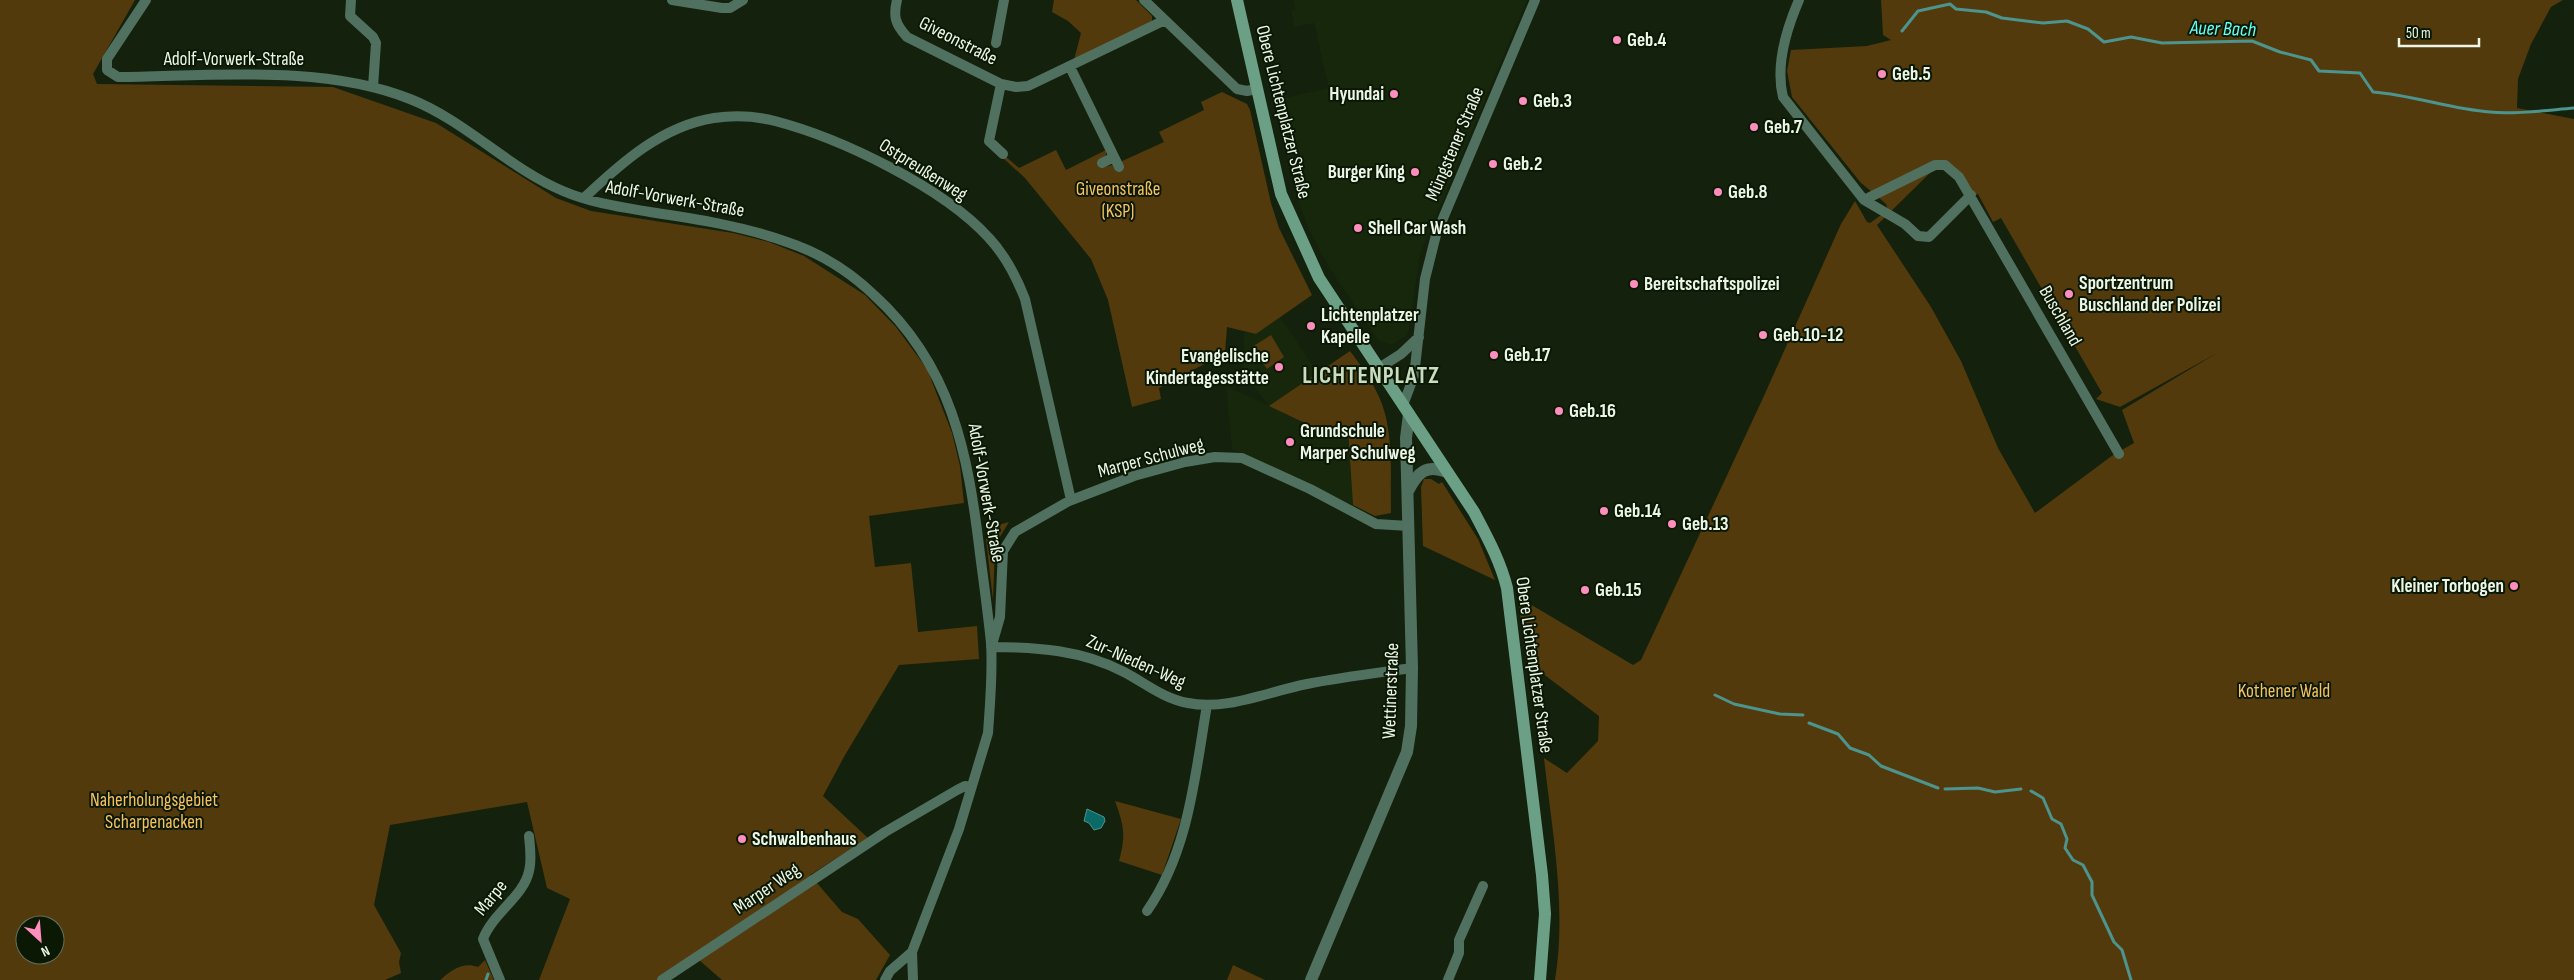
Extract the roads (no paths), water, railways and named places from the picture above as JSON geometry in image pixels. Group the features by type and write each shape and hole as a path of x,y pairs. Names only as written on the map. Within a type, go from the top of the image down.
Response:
{"main road":[{"name":"Obere Lichtenplatzer Straße","path":"1236,0 1281,194 1302,246 1319,278 1474,512 1494,550 1507,588 1542,875 1545,914 1540,980"}],"street":[{"name":"Adolf-Vorwerk-Straße","path":"146,0 107,58 107,70 118,76 318,77 373,86 411,99 442,115 530,174 564,192 592,202 743,227 791,243 823,257 871,292 905,326 925,354 943,387 964,451 978,536 991,646 988,733 959,829 912,952 890,971 885,980"},
{"path":"351,0 350,16 373,37 376,44 373,86"},
{"path":"672,0 730,8 743,0"},
{"name":"Giveonstraße","path":"896,0 893,15 907,36 1001,84 1016,87 1028,86 1165,20"},
{"name":"Giveonstraße","path":"996,43 1004,0"},
{"path":"1144,0 1237,88 1247,91 1256,89"},
{"name":"Müngstener Straße","path":"1406,409 1414,376 1425,279 1436,234 1535,0"},
{"path":"1798,0 1780,67 1779,81 1783,97 1864,200 1905,224 1918,236 1929,237 1971,195"},
{"path":"1070,67 1119,167"},
{"name":"Giveonstraße","path":"1001,84 989,141 1003,154"},
{"name":"Ostpreußenweg","path":"584,198 622,162 669,134 713,118 742,116 773,120 816,134 858,151 911,179 954,208 988,236 1017,276 1025,299 1071,500"},
{"path":"1102,163 1114,157"},
{"name":"Buschland","path":"1864,200 1935,165 1944,165 1958,177 1971,195 2119,454"},
{"path":"1379,368 1401,354 1419,337"},
{"name":"Wettinerstraße","path":"1311,980 1407,752 1411,726 1412,668 1406,409"},
{"name":"Marper Schulweg","path":"991,646 1000,618 1003,551 1008,540 1015,532 1071,500 1134,476 1189,461 1215,457 1242,458 1310,489 1376,524 1382,526 1409,526"},
{"path":"1408,491 1415,477 1426,468 1438,468 1447,472"},
{"name":"Zur-Nieden-Weg","path":"991,646 1038,648 1080,655 1124,672 1169,697 1188,703 1207,705 1308,684 1412,668"},
{"path":"1148,911 1166,883 1182,835 1207,705"},
{"name":"Marper Weg","path":"662,980 885,832 957,790 965,786 971,787"},
{"name":"Marpe","path":"500,980 483,939 494,918 522,887 529,873 529,836"},
{"path":"1448,980 1459,953 1459,940 1483,886"},
{"path":"912,952 913,980"}],"water":[{"path":"1087,809 1104,817 1105,821 1101,828 1094,830 1089,823 1084,821"}],"waterway":[{"name":"Auer Bach","path":"1902,31 1918,11 1950,4 1956,9 1986,12 2002,18 2043,23 2067,21 2088,29 2104,42 2131,37 2162,43 2252,41 2280,52 2311,60 2319,71 2360,73 2373,92 2460,108 2510,113 2574,108"},
{"path":"1715,695 1734,704 1780,714 1803,715"},
{"path":"1809,723 1838,734 1850,748 1869,755 1881,766 1938,788"},
{"path":"1945,789 1978,788 1995,792 2021,789"},
{"path":"2031,791 2043,798 2052,819 2061,824 2067,839 2065,848 2073,860 2083,865 2092,882 2092,895 2114,942 2122,950 2131,980"},
{"path":"486,980 488,974"}],"place":[{"name":"Geb.4","path":"1617,40"},
{"name":"Geb.5","path":"1882,74"},
{"name":"Hyundai","path":"1394,94"},
{"name":"Geb.3","path":"1523,101"},
{"name":"Geb.7","path":"1754,127"},
{"name":"Geb.2","path":"1493,164"},
{"name":"Burger King","path":"1415,172"},
{"name":"Geb.8","path":"1718,192"},
{"name":"Shell Car Wash","path":"1358,228"},
{"name":"Bereitschaftspolizei","path":"1634,284"},
{"name":"Sportzentrum Buschland der Polizei","path":"2069,294"},
{"name":"Lichtenplatzer Kapelle","path":"1311,326"},
{"name":"Geb.10-12","path":"1763,335"},
{"name":"Geb.17","path":"1494,355"},
{"name":"Evangelische Kindertagesstätte","path":"1279,367"},
{"name":"Geb.16","path":"1559,411"},
{"name":"Grundschule Marper Schulweg","path":"1290,442"},
{"name":"Geb.14","path":"1604,511"},
{"name":"Geb.13","path":"1672,524"},
{"name":"Kleiner Torbogen","path":"2514,586"},
{"name":"Geb.15","path":"1585,590"},
{"name":"Schwalbenhaus","path":"742,839"}],"district":[{"name":"LICHTENPLATZ","path":"1371,375"}],"park label":[{"name":"Giveonstraße (KSP)","path":"1118,200"},
{"name":"Kothener Wald","path":"2284,691"},
{"name":"Naherholungsgebiet Scharpenacken","path":"154,811"}]}
